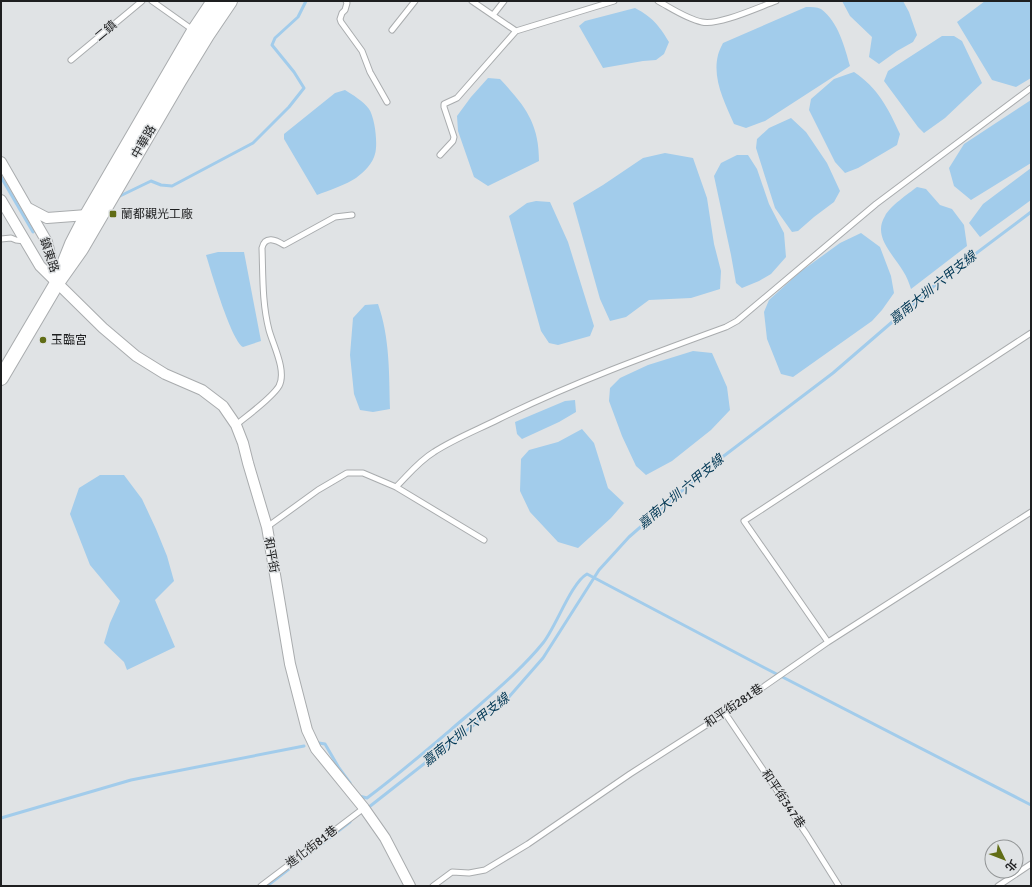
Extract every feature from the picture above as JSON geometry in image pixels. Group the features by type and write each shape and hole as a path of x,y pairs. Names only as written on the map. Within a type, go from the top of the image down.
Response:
{"street":[{"name":"中華路","path":"57,282 72,244 87,215 194,30 214,1"},
{"name":"中華路","path":"1,378 57,282 81,249 179,81 230,1"},
{"name":"鎮東路","path":"1,162 47,242 57,282"},
{"name":"鎮東路","path":"1,200 40,266 57,282"},
{"path":"27,207 47,218 87,215"},
{"name":"和平街","path":"57,282 103,328 136,356 165,374 202,390 223,406 236,425 244,443 248,463 266,526 290,664 307,730 316,749 364,808 385,838 410,886"}],"lane":[{"name":"二鎮","path":"71,60 142,1"},
{"path":"152,1 194,30"},
{"path":"346,1 347,3 340,19 362,51 370,72 387,102"},
{"path":"392,30 416,1"},
{"path":"472,1 516,31"},
{"path":"493,15 504,1"},
{"path":"440,155 453,141 454,137 444,104 457,98 516,31 614,1"},
{"path":"658,1 696,20 715,23 776,1"},
{"path":"396,487 419,463 433,452 531,403 726,327 737,321 876,204 1031,88"},
{"path":"236,425 271,395 279,385 281,378 278,359 268,329 262,290 263,244 269,239 274,239 284,245 335,217 352,215"},
{"path":"1,239 11,238 24,241"},
{"path":"828,642 744,521 1031,333"},
{"path":"266,526 318,490 347,473 363,473 396,487 484,540"},
{"name":"和平街281巷","path":"433,886 452,872 469,873 485,870 528,844 630,774 725,713 828,642 1031,512"},
{"name":"和平街347巷","path":"725,713 807,835 839,886"},
{"name":"進化街81巷","path":"261,886 364,808"},
{"path":"998,886 1031,864"}],"water":[{"path":"842,1 903,1 909,12 917,35 913,42 879,64 869,57 872,37 850,16"},
{"path":"985,1 1031,1 1031,78 1016,87 992,80 957,22"},
{"path":"806,7 816,7 821,9 832,20 840,35 850,66 765,121 746,128 734,124 723,99 718,82 718,55 723,43"},
{"path":"635,8 651,18 669,42 664,54 656,60 603,68 579,26 585,21"},
{"path":"942,36 954,36 962,41 982,83 945,118 924,133 884,81 888,71"},
{"path":"854,72 870,85 882,99 900,134 897,145 858,168 845,173 835,162 809,110 811,99 834,79"},
{"path":"488,78 500,79 517,98 529,116 536,136 539,161 488,186 474,177 458,131 457,116"},
{"path":"345,90 364,103 371,113 375,131 375,154 368,167 356,178 343,185 317,195 284,139 284,134 335,93"},
{"path":"1031,100 1031,163 971,200 954,186 949,168 964,144"},
{"path":"791,118 806,132 827,163 840,191 834,202 798,231 792,232 775,208 756,148 757,139 769,128"},
{"path":"665,153 693,158 707,198 714,244 721,271 720,289 691,298 649,300 626,317 610,321 600,299 573,203 643,158"},
{"path":"737,155 748,155 757,169 769,204 784,233 786,257 771,274 742,288 736,283 714,176 721,163"},
{"path":"1031,168 1031,200 980,237 969,223 983,204"},
{"path":"917,187 926,189 940,205 952,209 964,225 967,246 911,289 908,280 886,245 881,231 887,212"},
{"path":"536,201 550,202 568,242 594,326 590,336 558,345 549,343 541,331 509,216 527,203"},
{"path":"861,233 880,247 891,276 894,293 872,321 793,377 781,374 767,339 764,312 769,300 800,272 840,243"},
{"path":"218,252 244,252 261,341 243,347 238,342 233,332 227,319 206,255"},
{"path":"378,304 387,343 390,409 373,412 360,410 354,394 350,355 353,318 365,305"},
{"path":"693,351 712,353 727,387 730,410 711,430 672,461 646,475 636,466 622,436 609,401 610,388 620,378 648,365"},
{"path":"575,400 576,412 559,422 522,439 517,434 515,422 565,401"},
{"path":"582,429 594,443 608,488 624,503 611,518 578,548 558,542 530,512 520,491 521,459 529,450 558,442"},
{"path":"100,475 124,475 142,499 167,556 174,581 155,600 175,647 127,670 124,662 104,643 110,623 120,601 90,565 70,514 79,488"}],"waterway":[{"path":"120,196 151,181 161,185 172,186 253,143 289,107 304,88 294,72 272,45 275,38 298,17 306,1"},
{"path":"1,177 33,232"},
{"name":"嘉南大圳 六甲支線","path":"369,807 508,698 543,658 599,570 629,537 708,468 833,373 942,279 1031,212"},
{"path":"359,796 367,798 393,778 468,715 516,672 543,643 575,586 587,574 763,667 1031,805"},
{"path":"319,743 325,744 350,783"},
{"path":"1,818 131,780 304,746"},
{"name":"嘉南大圳 六甲支線","path":"267,886 350,822"}],"place":[{"name":"蘭都觀光工廠","path":"113,214"},
{"name":"玉臨宮","path":"43,340"}]}
